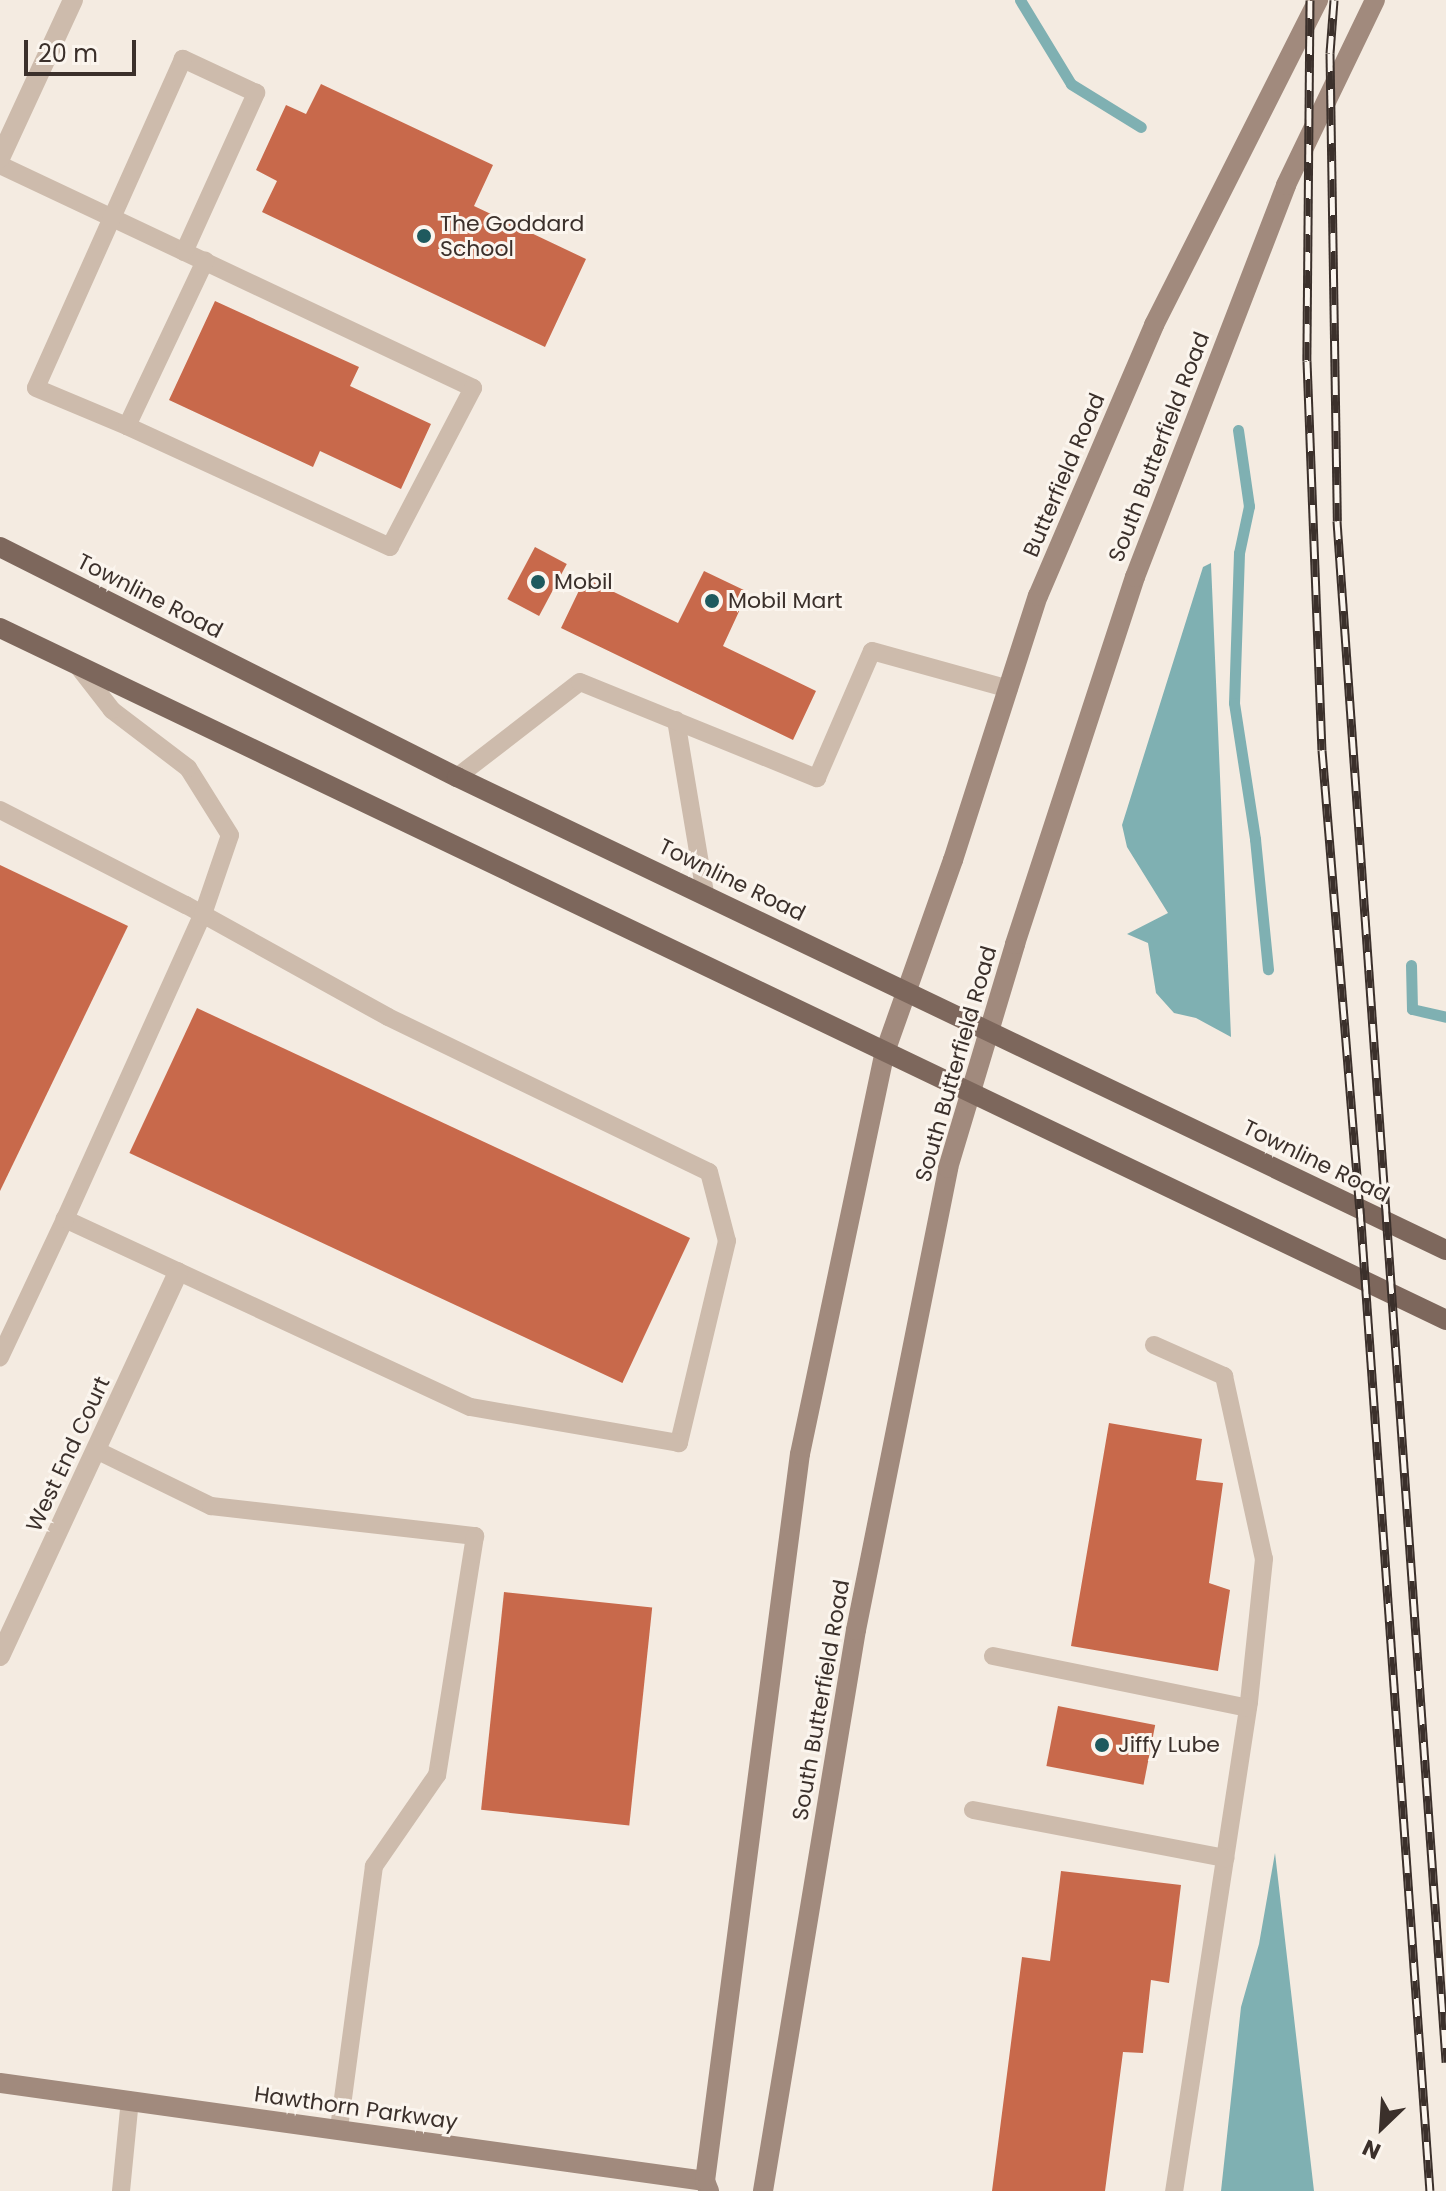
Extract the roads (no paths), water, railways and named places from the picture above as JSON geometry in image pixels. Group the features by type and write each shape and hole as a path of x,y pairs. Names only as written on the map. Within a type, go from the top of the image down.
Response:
{"main road":[{"name":"Butterfield Road","path":"907,991 1038,596 1154,325 1318,0"},
{"name":"South Butterfield Road","path":"763,2191 856,1630 948,1168 1135,577 1286,185 1375,0"},
{"name":"Townline Road","path":"0,547 457,777 1446,1250"},
{"path":"0,628 1446,1320"},
{"path":"707,2186 800,1454 885,1052 907,991"},
{"name":"Hawthorn Parkway","path":"0,2083 707,2186"}],"street":[{"path":"0,158 73,0"},
{"name":"West End Court","path":"0,1656 178,1272"}],"lane":[{"path":"0,165 113,218 184,252 205,261 473,388 390,547 127,426 36,388 113,218 183,59 256,93 184,252"},
{"path":"127,426 205,261"},
{"path":"457,777 580,682 817,778 872,651 1009,689"},
{"path":"0,1357 203,914 230,835 188,768 112,710 77,665"},
{"path":"676,720 705,893"},
{"path":"0,810 203,914 388,1017 709,1172 727,1241 679,1443 470,1407 65,1219"},
{"path":"1154,1345 1224,1376 1264,1559 1248,1708 1174,2191"},
{"path":"96,1450 211,1506 475,1536 437,1775 374,1866 339,2130"},
{"path":"993,1656 1248,1708"},
{"path":"973,1810 1225,1858"},
{"path":"121,2191 130,2100"}],"water":[{"path":"1211,563 1231,1037 1196,1018 1174,1013 1156,993 1148,943 1127,934 1168,913 1127,847 1122,825 1203,567"},
{"path":"1275,1853 1314,2191 1221,2191 1241,2007 1259,1944"}],"waterway":[{"path":"1020,0 1071,84 1141,127"},
{"path":"1238,430 1249,506 1239,553 1234,703 1255,839 1268,969"},
{"path":"1411,965 1412,1009 1446,1017"}],"railway":[{"path":"1310,0 1307,361 1322,750 1360,1208 1430,2191"},
{"path":"1334,0 1330,53 1337,521 1446,2062"}],"place":[{"name":"The Goddard School","path":"424,236"},
{"name":"Mobil","path":"538,582"},
{"name":"Mobil Mart","path":"712,601"},
{"name":"Jiffy Lube","path":"1102,1745"}]}
